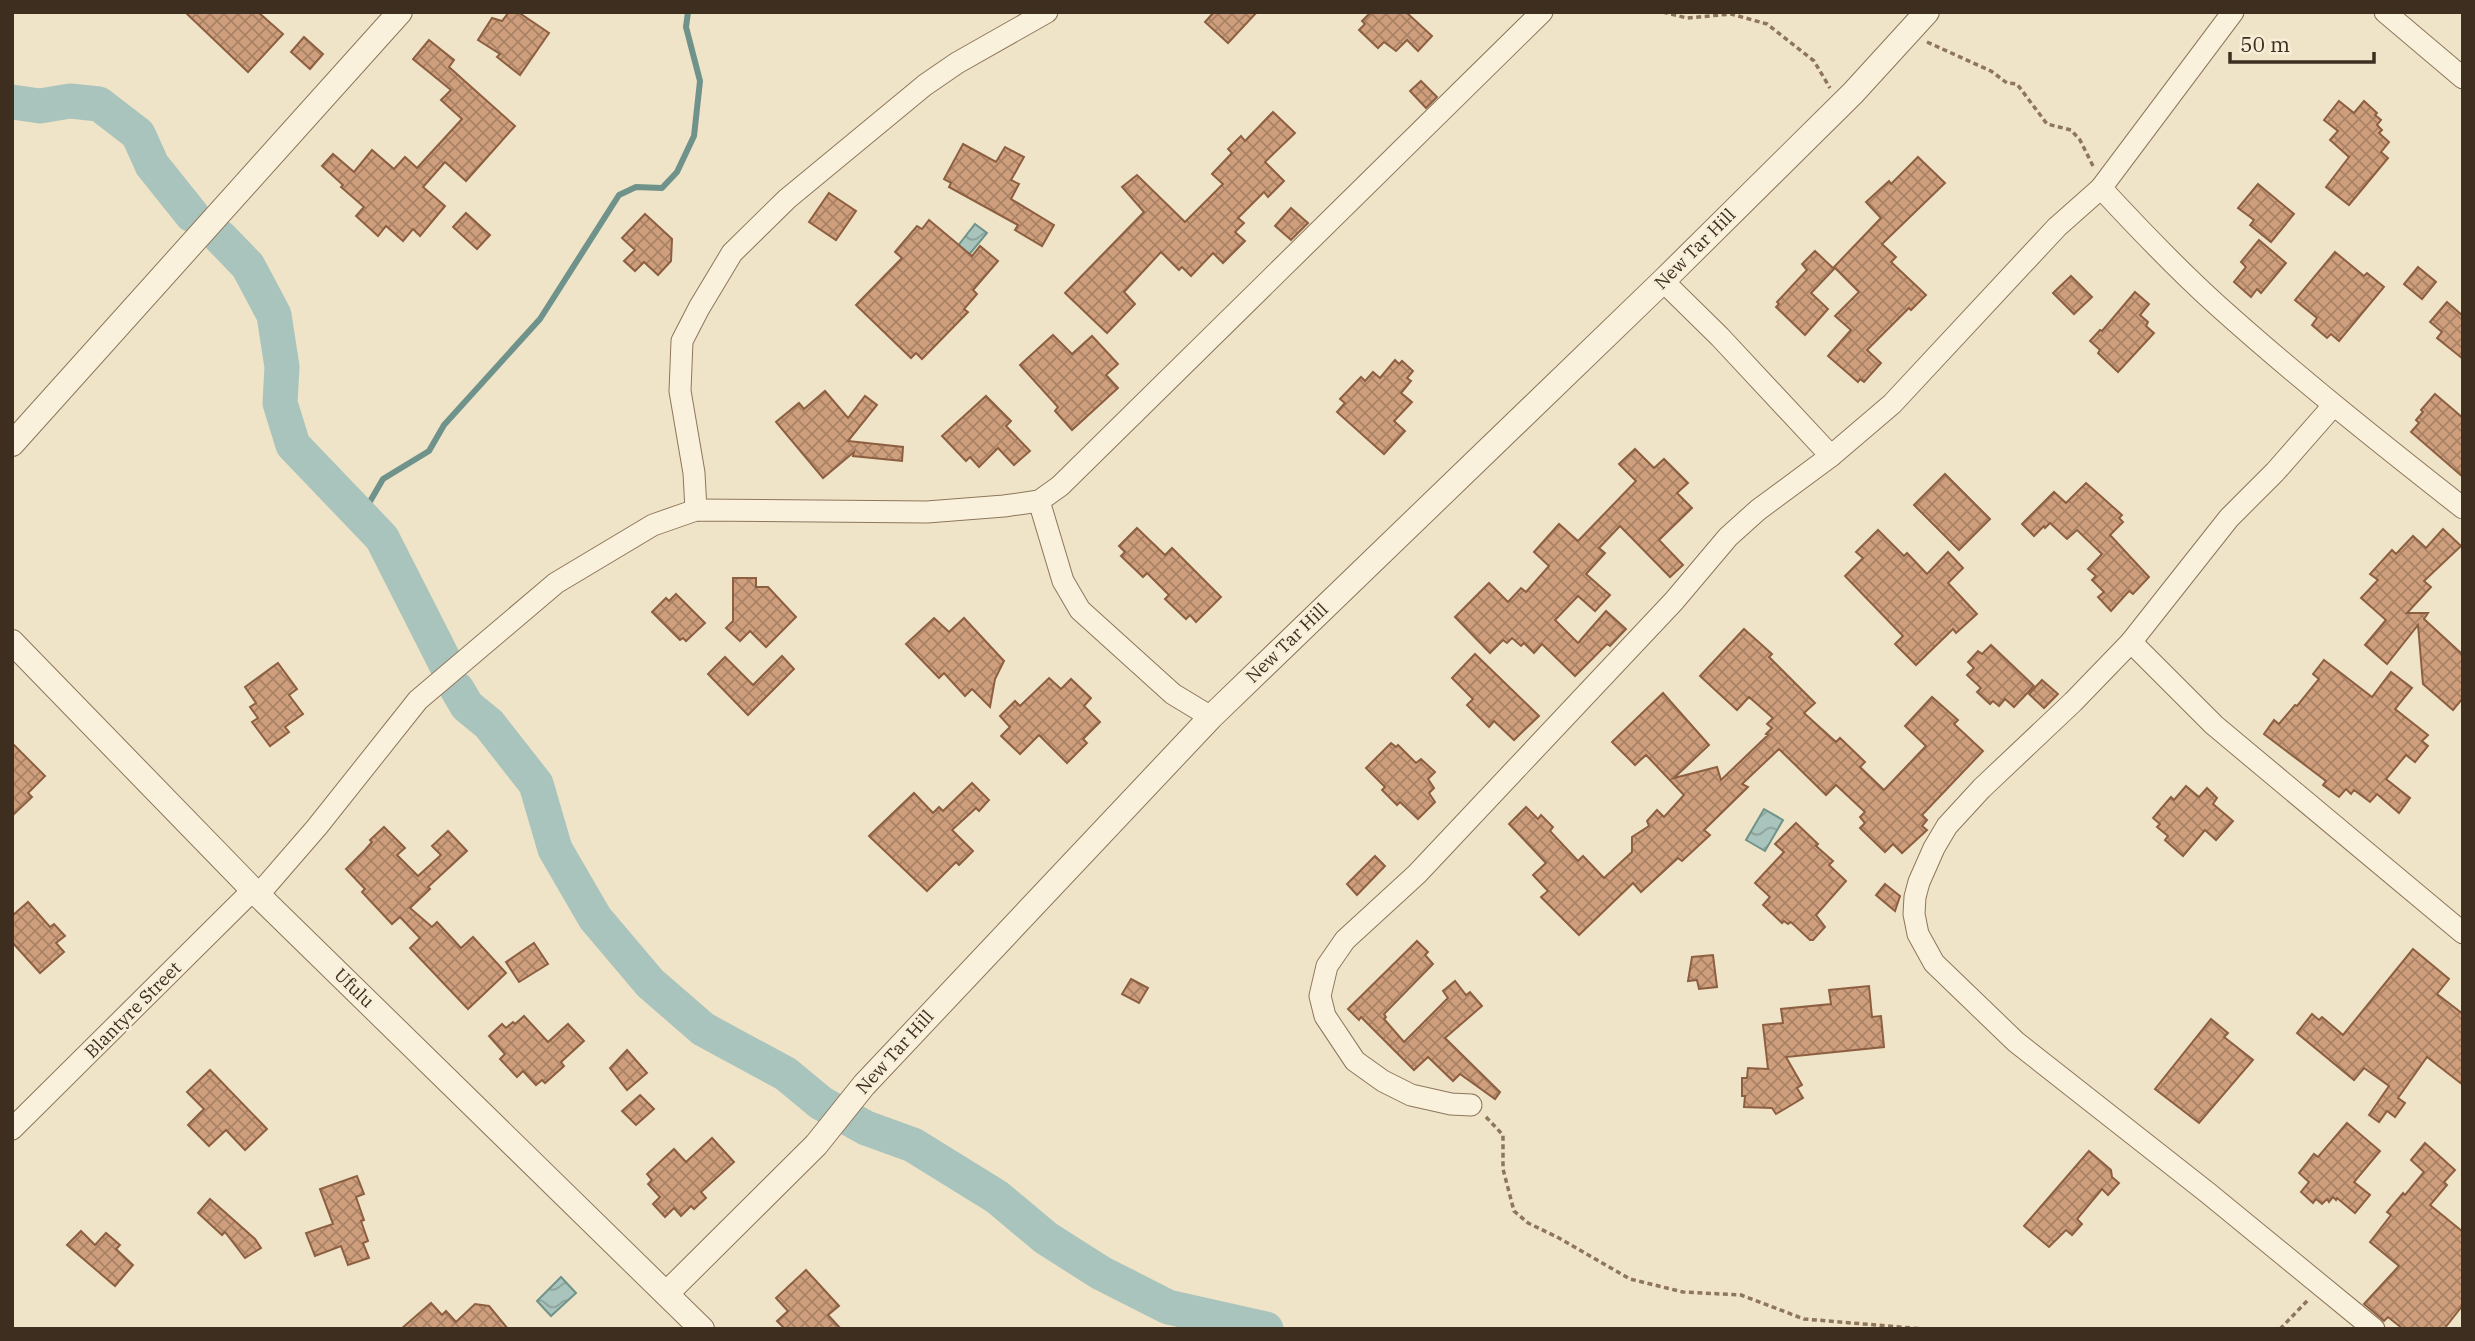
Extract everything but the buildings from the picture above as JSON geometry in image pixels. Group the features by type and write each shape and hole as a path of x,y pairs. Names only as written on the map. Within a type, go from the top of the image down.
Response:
{"street":[{"path":"12,444 400,12"},
{"path":"696,510 694,472 680,391 682,341 732,253 787,199 925,85 957,63 1046,12"},
{"path":"1211,717 1172,694 1080,610 1063,581 1039,501 1060,486 1542,12"},
{"name":"New Tar Hill","path":"667,1293 816,1145 864,1085 1211,717 1663,281 1853,93 1927,12"},
{"path":"1471,1105 1411,1096 1383,1082 1355,1061 1325,1016 1320,996 1327,966 1345,940 1417,874 1674,601 1728,537 1892,404 2057,227 2101,188 2233,12"},
{"path":"2385,12 2463,78"},
{"path":"2101,188 2156,247 2215,304 2333,406 2463,508"},
{"path":"1663,281 1720,337 1831,456"},
{"path":"2333,406 2230,518 2131,642 1947,826 1934,848 1917,889 1914,914 1918,934 1934,963 2016,1042 2208,1193 2374,1329"},
{"name":"Blantyre Street","path":"12,1129 256,892 317,827 418,700 556,583 653,525 696,510 927,512 1039,501"},
{"name":"Ufulu","path":"12,642 256,892 702,1329"},
{"path":"2131,642 2231,740 2463,933"}],"path":[{"path":"1663,12 1687,18 1731,14 1767,24 1814,61 1831,90 1841,95 1853,93"},
{"path":"1909,33 1991,71 2007,83 2017,84 2047,124 2071,130 2081,140 2101,188"},
{"path":"1471,1105 1503,1135 1503,1169 1514,1210 1528,1223 1630,1279 1684,1292 1741,1295 1804,1319 1924,1329"},
{"path":"2280,1329 2320,1286"}],"water":[{"path":"975,224 987,233 968,256 957,247"},
{"path":"1764,809 1783,820 1765,851 1746,840"},
{"path":"561,1277 576,1293 551,1316 537,1301"}],"waterway":[{"path":"361,517 383,479 429,451 444,425 540,319 619,195 636,187 662,188 677,172 694,136 700,81 686,27 688,12"},
{"path":"12,102 40,106 70,101 99,104 138,134 152,165 192,215"},
{"path":"220,237 248,266 274,315 282,367 280,403 293,445 382,538 449,670"},
{"path":"457,689 467,706 489,724 536,784 555,849 595,918 650,983 703,1029 786,1074 821,1103 866,1128 913,1145 997,1197 1046,1238 1101,1273 1168,1307 1266,1329"}]}
